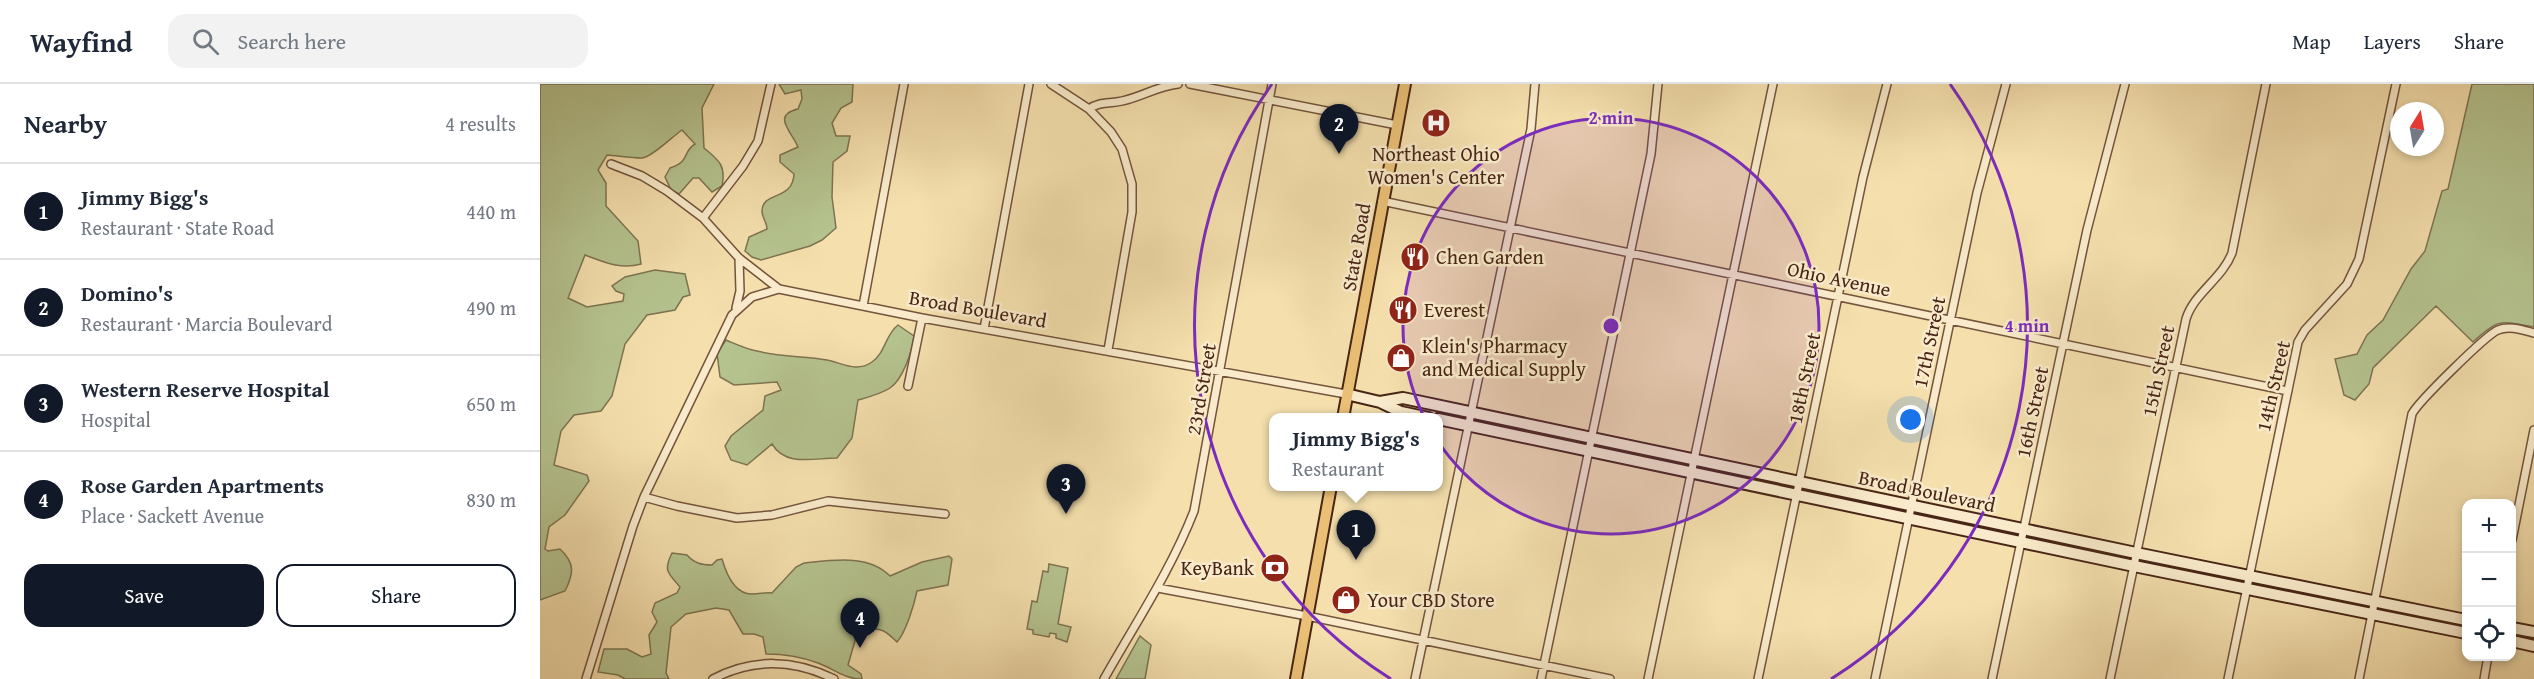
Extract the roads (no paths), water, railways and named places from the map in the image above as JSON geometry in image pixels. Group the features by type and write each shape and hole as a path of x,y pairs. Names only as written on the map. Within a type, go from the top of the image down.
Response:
{"main road":[{"name":"State Road","path":"1344,413 1405,84"},
{"name":"Broad Boulevard","path":"1347,394 1380,402 1407,413"},
{"name":"Broad Boulevard","path":"1380,402 1403,398 2024,530 2462,619"},
{"name":"Broad Boulevard","path":"1443,420 2134,566 2462,632"},
{"path":"1296,679 1330,491"},
{"path":"2516,629 2534,632"},
{"path":"2516,642 2534,646"}],"street":[{"path":"703,218 743,166 758,141 771,84"},
{"path":"863,306 904,84"},
{"path":"984,329 1029,84"},
{"path":"1051,84 1089,109 1111,132 1122,148 1132,184 1132,212 1108,350"},
{"path":"1089,109 1097,103 1118,102 1150,90 1178,84"},
{"path":"1190,84 1397,125"},
{"name":"23rd Street","path":"1104,679 1158,588 1184,537 1194,511 1272,84"},
{"path":"1415,679 1531,129 1535,84"},
{"path":"1541,679 1652,145 1658,84"},
{"path":"1648,679 1773,84"},
{"name":"18th Street","path":"1758,679 1863,177 1887,84"},
{"name":"17th Street","path":"1875,679 1977,193 2006,84"},
{"name":"16th Street","path":"1992,679 2089,220 2125,84"},
{"name":"15th Street","path":"2110,679 2188,313 2195,300 2222,272 2232,253 2266,84"},
{"name":"14th Street","path":"2228,679 2301,336 2347,284 2359,259 2396,84"},
{"name":"Broad Boulevard","path":"611,164 654,183 703,218 739,258 779,289 922,318 1347,394"},
{"name":"Ohio Avenue","path":"1382,201 2288,391"},
{"path":"585,679 630,535 645,497 668,445 736,309 740,291 739,258"},
{"path":"736,309 752,297 779,289"},
{"path":"908,386 922,318"},
{"path":"2359,679 2410,420 2415,408 2491,334 2506,328 2534,333"},
{"path":"2516,516 2534,430"},
{"path":"645,497 683,508 737,518 772,515 828,501 945,514"},
{"path":"1158,588 1424,639 1610,679"},
{"path":"2484,679 2487,661"},
{"path":"712,679 740,667 776,663 809,668 834,679"}],"place":[{"name":"Northeast Ohio Women's Center","path":"1436,123"},
{"name":"Domino's","path":"1339,154"},
{"name":"Chen Garden","path":"1415,257"},
{"name":"Everest","path":"1403,310"},
{"name":"Klein's Pharmacy and Medical Supply","path":"1401,358"},
{"name":"Western Reserve Hospital","path":"1066,514"},
{"name":"Jimmy Bigg's","path":"1356,560"},
{"name":"KeyBank","path":"1275,568"},
{"name":"Your CBD Store","path":"1346,600"},
{"name":"Rose Garden Apartments","path":"860,648"}]}
